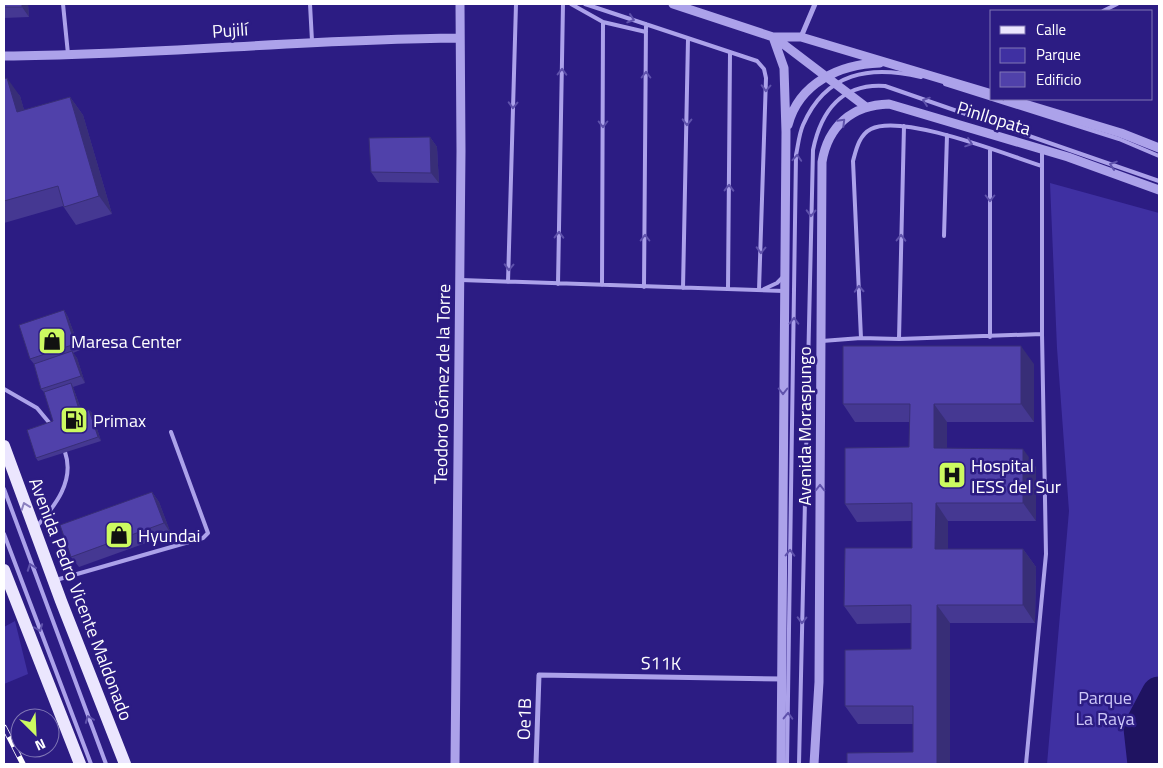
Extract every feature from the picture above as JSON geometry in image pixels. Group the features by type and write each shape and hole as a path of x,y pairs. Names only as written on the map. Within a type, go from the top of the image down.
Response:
{"main road":[{"name":"Avenida Pedro Vicente Maldonado","path":"4,446 53,581 125,764"},
{"path":"4,570 80,764"}],"street":[{"name":"Teodoro Gómez de la Torre","path":"455,764 460,280 460,4"},
{"name":"Pinllopata","path":"672,4 774,37 800,37 990,93"},
{"path":"800,37 816,4"},
{"name":"Pinllopata","path":"774,37 866,107 876,104 901,106 1042,149 1159,190"},
{"name":"Avenida Moraspungo","path":"774,37 784,68 786,132 781,764"},
{"name":"Pujilí","path":"4,56 68,56 312,42 459,38"},
{"name":"Pinllopata","path":"826,76 866,63 895,64"},
{"name":"Avenida Moraspungo","path":"786,132 800,101 807,92 826,76"},
{"name":"Pinllopata","path":"1013,100 1121,133 1159,148"},
{"name":"Avenida Moraspungo","path":"814,764 819,682 822,162 827,140 841,122 866,107"},
{"name":"S11K","path":"539,675 783,679"},
{"name":"Oe1B","path":"536,764 539,675"}],"lane":[{"path":"63,4 68,56"},
{"path":"310,4 312,42"},
{"path":"508,282 516,4"},
{"path":"558,284 563,4"},
{"path":"571,4 603,22 646,32"},
{"path":"585,4 757,62 764,69 766,78 759,290"},
{"path":"1105,10 1117,4"},
{"path":"602,285 603,22"},
{"path":"644,287 646,24"},
{"path":"683,288 688,39"},
{"path":"728,289 730,53"},
{"path":"787,764 796,155 802,126 817,99 834,83 865,72 889,72 920,76 990,98"},
{"path":"799,764 812,150 817,130 825,115 847,92 870,85 884,86 1159,180"},
{"path":"996,100 1119,139 1159,156"},
{"path":"861,338 852,161 860,138 870,129 885,124 904,126 947,135 1042,166"},
{"path":"899,339 904,126"},
{"path":"944,236 947,135"},
{"path":"1026,764 1046,554 1042,334 1042,149"},
{"path":"990,150 990,337"},
{"path":"759,290 777,283 784,277"},
{"path":"460,280 784,291"},
{"path":"821,341 861,338 990,337 1042,334"},
{"path":"4,389 37,408 52,426"},
{"path":"53,581 203,538 208,533 171,432"},
{"path":"34,530 60,500 69,463 65,452"},
{"path":"4,490 106,764"},
{"path":"4,534 91,764"}],"green space":[{"name":"Parque La Raya","path":"1050,183 1159,213 1159,764 1047,764 1069,511 1057,348"},
{"path":"15,621 28,674 4,684 4,627"}],"building":[{"path":"4,4 22,4 22,7 4,7"},
{"path":"7,78 17,112 70,97 99,196 64,207 58,186 4,201 4,79"},
{"path":"430,137 431,173 371,172 369,138"},
{"name":"Maresa Center","path":"64,310 75,344 30,359 19,325"},
{"path":"843,346 1021,346 1021,404 934,404 934,448 1023,449 1023,503 936,503 935,549 1023,549 1023,605 937,605 937,764 847,764 847,753 913,752 913,706 845,706 845,650 911,649 911,605 844,606 845,548 912,548 912,503 845,504 845,448 909,447 910,404 843,404"},
{"path":"72,351 81,376 41,389 34,364"},
{"name":"Primax","path":"71,383 80,413 89,410 98,437 36,458 27,430 53,421 44,392"},
{"name":"Hyundai","path":"152,492 164,523 71,557 60,525"}],"waterway":[{"path":"1145,764 1141,728 1159,694"}],"railway":[{"path":"4,727 23,764"}],"place":[{"name":"Maresa Center","path":"52,341"},
{"name":"Primax","path":"74,420"},
{"name":"Hospital IESS del Sur","path":"952,475"},
{"name":"Hyundai","path":"119,535"}]}
